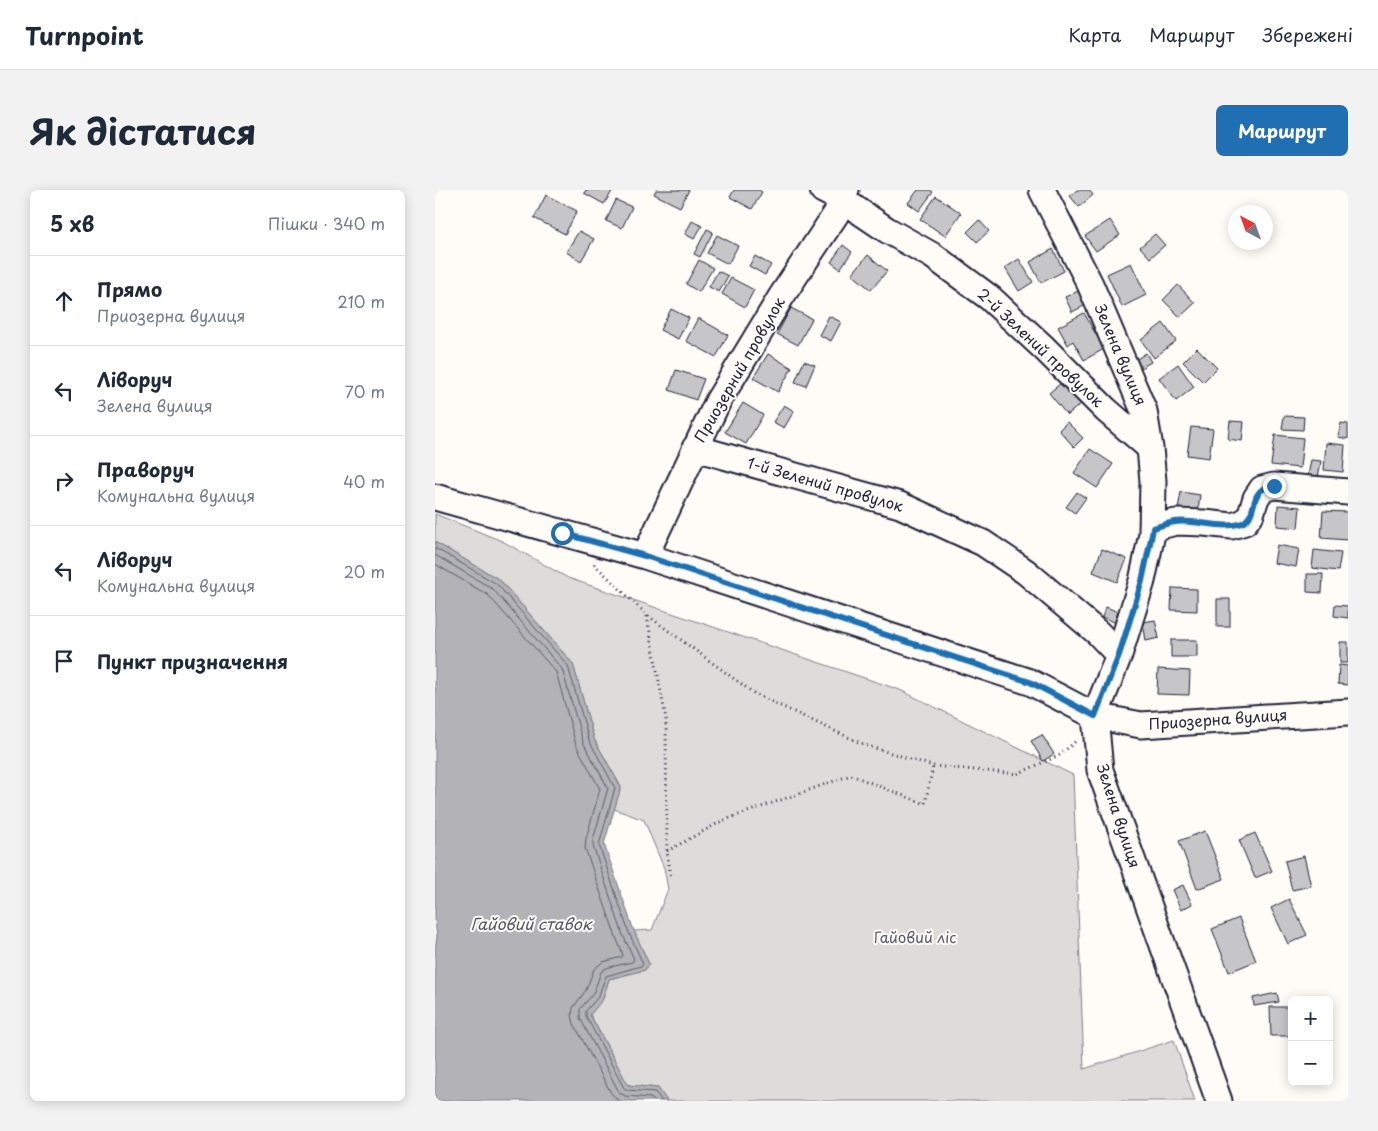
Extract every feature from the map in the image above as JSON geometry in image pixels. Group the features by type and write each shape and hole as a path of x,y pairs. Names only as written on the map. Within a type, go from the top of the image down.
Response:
{"street":[{"name":"Зелена вулиця","path":"1042,190 1090,284 1144,411 1153,481 1153,528 1142,581 1119,655 1095,720 1100,770 1219,1101"},
{"name":"2-й Зелений провулок","path":"837,193 887,230 933,256 990,298 1044,348 1106,410 1150,448"},
{"name":"Приозерний провулок","path":"645,556 718,401 781,297 836,214 837,193"},
{"name":"1-й Зелений провулок","path":"695,448 899,505 983,543 1026,572 1098,633 1119,655"},
{"path":"1153,528 1176,522 1232,526 1245,522 1251,514 1256,498 1262,490 1274,486 1348,492"},
{"name":"Приозерна вулиця","path":"435,497 645,556 1030,682 1095,720 1141,725 1348,712"}],"path":[{"path":"591,560 647,615 755,694 865,745 933,766 1017,774 1059,755 1095,720"},
{"path":"647,615 666,719 667,852 671,878"},
{"path":"667,852 722,821 851,775 925,804 933,766"}],"green space":[{"name":"Гайовий ліс","path":"435,514 502,541 568,578 900,690 1073,775 1084,1069 1174,1040 1195,1101 667,1101 658,1088 628,1085 590,1014 603,999 609,979 645,970 649,964 634,931 652,930 668,889 664,868 644,820 614,809 621,787 594,739 573,664 500,580 435,542"}],"water":[{"name":"Гайовий ставок","path":"435,542 500,580 573,664 594,739 621,787 604,844 634,931 649,964 645,970 609,979 603,999 590,1015 628,1085 658,1088 667,1101 435,1101 435,948 437,937 435,921"}],"building":[{"path":"586,190 613,190 604,204 584,193"},
{"path":"656,190 689,190 680,207 654,194"},
{"path":"734,190 759,190 762,192 752,209 730,197"},
{"path":"918,190 930,190 933,192 919,211 908,203"},
{"path":"1077,190 1089,190 1093,195 1079,207 1070,196"},
{"path":"546,195 577,211 565,234 534,218"},
{"path":"936,196 961,213 945,236 920,219"},
{"path":"616,200 632,207 622,228 606,221"},
{"path":"979,220 989,231 977,242 967,232"},
{"path":"1110,220 1120,235 1096,251 1085,236"},
{"path":"692,221 702,226 694,239 685,234"},
{"path":"707,229 713,232 700,257 694,254"},
{"path":"579,231 594,239 581,261 566,252"},
{"path":"1155,234 1165,245 1150,258 1140,247"},
{"path":"717,235 738,246 728,264 707,253"},
{"path":"843,245 852,252 840,269 831,262"},
{"path":"1053,249 1064,271 1041,283 1030,262"},
{"path":"868,255 887,271 871,290 852,274"},
{"path":"755,256 771,265 765,275 749,266"},
{"path":"1019,259 1033,282 1019,291 1005,268"},
{"path":"699,260 713,268 699,292 686,284"},
{"path":"1131,263 1146,295 1122,307 1107,274"},
{"path":"718,271 728,276 719,292 709,287"},
{"path":"731,278 754,290 745,307 722,294"},
{"path":"1178,285 1195,303 1180,317 1163,300"},
{"path":"1083,289 1090,303 1072,312 1065,297"},
{"path":"791,308 812,319 798,345 777,334"},
{"path":"671,309 689,318 678,339 660,330"},
{"path":"1084,313 1104,349 1084,360 1073,341 1068,345 1058,327"},
{"path":"829,316 841,322 831,341 819,335"},
{"path":"698,318 728,335 716,357 686,341"},
{"path":"1163,323 1176,341 1154,358 1141,340"},
{"path":"1197,348 1217,368 1203,382 1183,362"},
{"path":"1146,353 1151,362 1139,369 1134,361"},
{"path":"768,354 792,368 778,392 753,378"},
{"path":"804,361 815,365 806,386 795,382"},
{"path":"1178,364 1194,387 1176,401 1159,378"},
{"path":"676,370 704,379 696,400 669,390"},
{"path":"1067,378 1086,400 1067,415 1049,393"},
{"path":"743,403 763,415 746,444 725,432"},
{"path":"784,405 794,411 784,428 773,422"},
{"path":"1284,416 1304,417 1303,430 1282,429"},
{"path":"1230,421 1244,422 1242,441 1228,439"},
{"path":"1067,422 1083,438 1074,447 1059,430"},
{"path":"1341,423 1348,424 1348,439 1338,437"},
{"path":"1191,427 1213,429 1209,458 1187,455"},
{"path":"1275,435 1303,438 1300,468 1271,465"},
{"path":"1326,443 1345,445 1343,472 1324,470"},
{"path":"1090,449 1113,464 1097,488 1074,473"},
{"path":"1311,460 1321,461 1318,477 1308,476"},
{"path":"1077,492 1086,498 1075,513 1066,507"},
{"path":"1181,492 1200,495 1198,512 1178,509"},
{"path":"1278,505 1300,507 1298,528 1277,526"},
{"path":"1323,511 1348,512 1348,540 1321,538"},
{"path":"1277,545 1299,549 1296,567 1274,563"},
{"path":"1102,549 1127,559 1117,582 1093,572"},
{"path":"1314,550 1341,553 1338,571 1312,568"},
{"path":"1307,574 1323,574 1322,593 1307,592"},
{"path":"1172,588 1197,589 1197,611 1171,610"},
{"path":"1217,599 1230,599 1230,627 1217,627"},
{"path":"1335,605 1348,606 1348,618 1334,616"},
{"path":"1106,607 1123,614 1119,624 1102,617"},
{"path":"1155,620 1159,638 1146,641 1143,622"},
{"path":"1171,640 1197,640 1197,657 1171,657"},
{"path":"1340,642 1348,642 1348,663 1340,663"},
{"path":"1339,665 1348,666 1348,685 1338,684"},
{"path":"1158,669 1190,671 1189,695 1157,694"},
{"path":"1042,735 1054,754 1043,761 1031,741"},
{"path":"1205,831 1224,879 1197,889 1179,841"},
{"path":"1255,833 1272,871 1255,878 1239,840"},
{"path":"1304,856 1311,886 1292,890 1285,861"},
{"path":"1183,885 1192,904 1181,910 1172,890"},
{"path":"1289,899 1307,935 1288,944 1271,908"},
{"path":"1239,918 1256,961 1229,972 1212,929"},
{"path":"1277,993 1279,1002 1254,1006 1253,998"},
{"path":"1270,1007 1288,1007 1288,1036 1271,1036"}],"route":[{"path":"562,533 645,556 1030,682 1095,716 1119,655 1142,581 1153,528 1176,522 1232,526 1245,522 1251,514 1256,498 1262,490 1274,486"}]}
